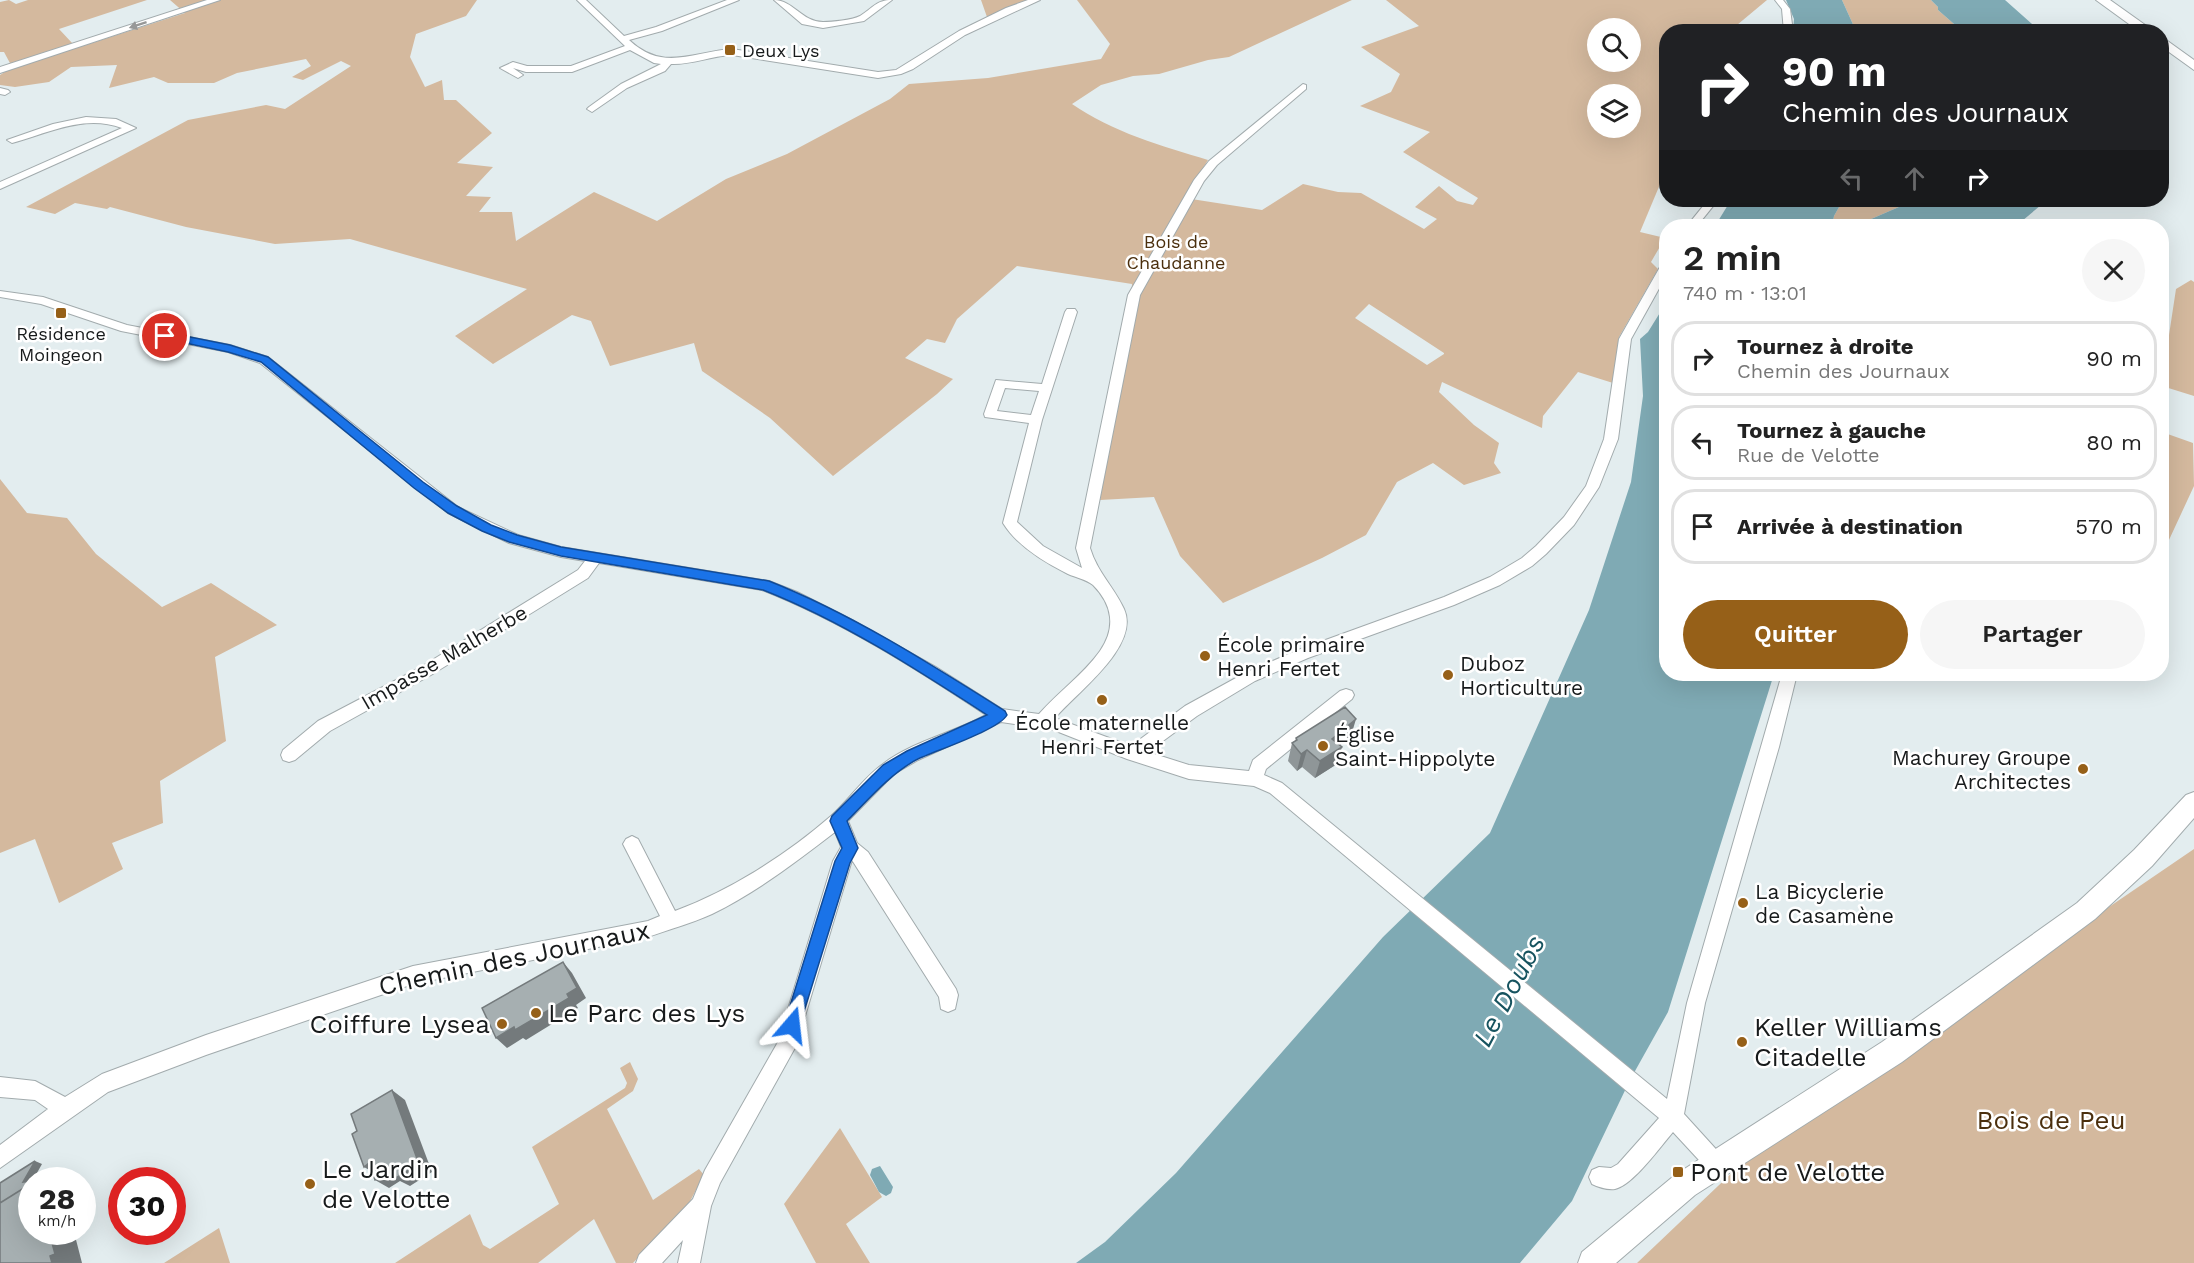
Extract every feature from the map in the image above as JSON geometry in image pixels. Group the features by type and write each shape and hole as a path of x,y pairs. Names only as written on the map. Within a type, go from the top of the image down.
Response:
{"main road":[{"path":"2102,0 2137,24"},
{"path":"2169,46 2194,66"},
{"path":"1593,1263 1685,1185 1892,1053 2086,911 2143,858 2194,802"}],"street":[{"path":"0,69 216,0"},
{"path":"581,0 631,47 647,58 668,63 732,52 867,74 887,74 910,67 939,46 994,17 1036,0"},
{"path":"622,39 659,29 735,0"},
{"path":"778,0 805,22 823,25 861,19 888,0"},
{"path":"1779,0 1786,9 1788,24"},
{"path":"520,76 577,68 631,47"},
{"path":"592,109 615,91 662,69 668,63"},
{"path":"1043,721 1106,655 1115,640 1118,615 1114,603 1096,580 1083,548 1084,532 1134,295 1199,180 1213,163 1303,87"},
{"path":"0,186 131,128 110,120 86,118 12,140"},
{"path":"1698,219 1707,207"},
{"path":"1133,753 1191,711 1250,677 1303,654 1495,582 1527,562 1569,521 1592,488 1611,439 1625,339 1659,279"},
{"path":"0,294 43,301 125,328 230,349 264,360 418,485 453,510 514,539 561,552 774,588 820,610 906,657 999,715 1043,721 1189,772 1255,779 1276,789 1673,1116 1717,1165"},
{"path":"1071,312 1045,388 1010,523 1019,534 1061,565 1096,580"},
{"path":"1036,420 990,414 1000,383 1045,388"},
{"name":"Impasse Malherbe","path":"289,755 324,726 426,672 583,574 597,557"},
{"path":"1599,1177 1614,1179 1625,1171 1673,1116 1696,1003 1788,681"},
{"path":"1255,779 1258,765 1346,695"},
{"name":"Chemin des Journaux","path":"0,1158 64,1109 102,1084 131,1072 413,975 639,931 672,922 705,908 771,871 837,821 888,769 999,715"},
{"path":"837,821 842,827 850,848 862,857 869,867 949,995 948,1003"},
{"name":"Chemin des Journaux","path":"632,844 672,922"},
{"path":"689,1263 701,1206 712,1177 786,1046 842,861 850,848"},
{"path":"0,1087 36,1090 46,1094 64,1109"},
{"path":"647,1263 701,1206"}],"green space":[{"path":"9,0 16,4 28,0 147,0 59,29 73,44 11,65 4,52 0,52 0,2"},
{"name":"Bois de Chaudanne","path":"170,0 477,0 466,16 416,34 410,57 425,87 442,80 444,100 456,100 492,133 457,163 493,167 466,196 491,197 479,212 512,212 516,241 594,192 657,221 726,179 787,154 890,99 909,84 988,78 1101,59 1110,44 1077,0 1352,0 1229,57 1208,60 1159,74 1133,76 1101,85 1072,104 1120,130 1155,144 1208,160 1185,198 1262,210 1303,184 1338,192 1361,193 1424,229 1437,219 1415,207 1439,186 1457,201 1473,205 1478,198 1403,152 1430,132 1360,106 1391,92 1400,74 1361,47 1419,26 1386,0 1767,0 1738,24 1659,24 1659,187 1640,232 1659,237 1659,248 1651,262 1658,269 1619,337 1613,383 1578,372 1543,416 1542,428 1442,382 1439,392 1474,425 1499,443 1494,463 1501,473 1464,485 1433,463 1397,482 1366,535 1322,558 1223,603 1180,556 1154,497 1100,500 1128,352 1132,284 1017,266 957,319 945,343 927,339 905,358 953,379 833,476 770,418 702,371 694,343 610,366 591,321 572,315 493,364 455,336 527,289 350,239 275,244 186,227 110,207 107,209 75,203 55,214 26,207 188,120 266,105 285,109 351,66 341,61 303,80 292,77 311,66 306,59 237,73 214,83 168,83 154,77 109,88 117,65 71,67 49,82 15,87 0,85 0,75 8,70 185,13","holes":["1369,304 1444,353 1427,365 1355,318"]},
{"path":"981,0 1031,0 987,17"},
{"path":"1842,0 1931,0 1938,10 1954,24 1853,24"},
{"path":"1839,207 1899,207 1871,219 1833,219"},
{"path":"2191,280 2194,282 2194,396 2169,388 2169,335 2176,289"},
{"path":"2169,434 2193,443 2194,486 2169,540"},
{"path":"0,479 27,513 67,518 96,554 162,607 211,583 277,625 215,657 226,741 160,781 163,823 112,843 123,869 59,903 35,839 0,853"},
{"name":"Bois de Peu","path":"2194,849 2194,1263 1637,1263 1738,1167 2002,980"},
{"path":"630,1062 638,1079 633,1091 607,1109 653,1200 699,1169 704,1175 688,1205 633,1263 616,1263 594,1219 538,1263 395,1263 470,1214 483,1245 490,1249 559,1204 532,1147 625,1088 627,1083 620,1068"},
{"path":"840,1128 882,1197 846,1224 870,1263 816,1263 784,1204"},
{"path":"219,1228 230,1263 164,1263"}],"water":[{"path":"1786,0 1842,0 1853,24 1794,24 1794,19"},
{"path":"1931,0 2005,0 2032,24 1954,24 1938,10"},
{"path":"1727,207 1839,207 1833,219 1719,219"},
{"path":"1899,207 2039,207 2024,219 1871,219"},
{"name":"Le Doubs","path":"1659,314 1659,681 1772,681 1668,1012 1630,1080 1572,1201 1520,1263 1076,1263 1105,1242 1176,1173 1383,937 1490,833 1589,610 1631,482 1643,396 1640,339 1648,332"},
{"path":"880,1166 893,1187 891,1193 886,1196 879,1192 870,1175 872,1169"}],"building":[{"path":"1345,707 1356,719 1332,739 1342,747 1320,761 1307,750 1301,754 1292,743 1297,740 1296,738"},
{"path":"563,962 577,988 567,994 569,998 515,1030 514,1027 496,1038 482,1008"},
{"path":"392,1090 419,1164 396,1178 393,1169 375,1180 369,1163 364,1167 352,1134 357,1131 351,1114"},
{"path":"18,1172 18,1192 0,1203 0,1183"},
{"path":"18,1192 18,1245 53,1245 55,1254 50,1256 52,1263 0,1263 0,1203"}],"place":[{"name":"Deux Lys","path":"730,50"},
{"name":"Résidence Moingeon","path":"61,313"},
{"name":"École primaire Henri Fertet","path":"1205,656"},
{"name":"Duboz Horticulture","path":"1448,675"},
{"name":"École maternelle Henri Fertet","path":"1102,700"},
{"name":"Église Saint-Hippolyte","path":"1323,746"},
{"name":"Machurey Groupe Architectes","path":"2083,769"},
{"name":"La Bicyclerie de Casamène","path":"1743,903"},
{"name":"Le Parc des Lys","path":"536,1013"},
{"name":"Coiffure Lysea","path":"502,1024"},
{"name":"Keller Williams Citadelle","path":"1742,1042"},
{"name":"Pont de Velotte","path":"1678,1172"},
{"name":"Le Jardin de Velotte","path":"310,1184"}],"route":[{"path":"165,336 230,349 264,360 418,485 453,510 487,528 514,539 561,552 764,585 792,596 849,625 931,671 999,715 888,769 837,821 842,827 850,848 842,861 792,1025"}]}
